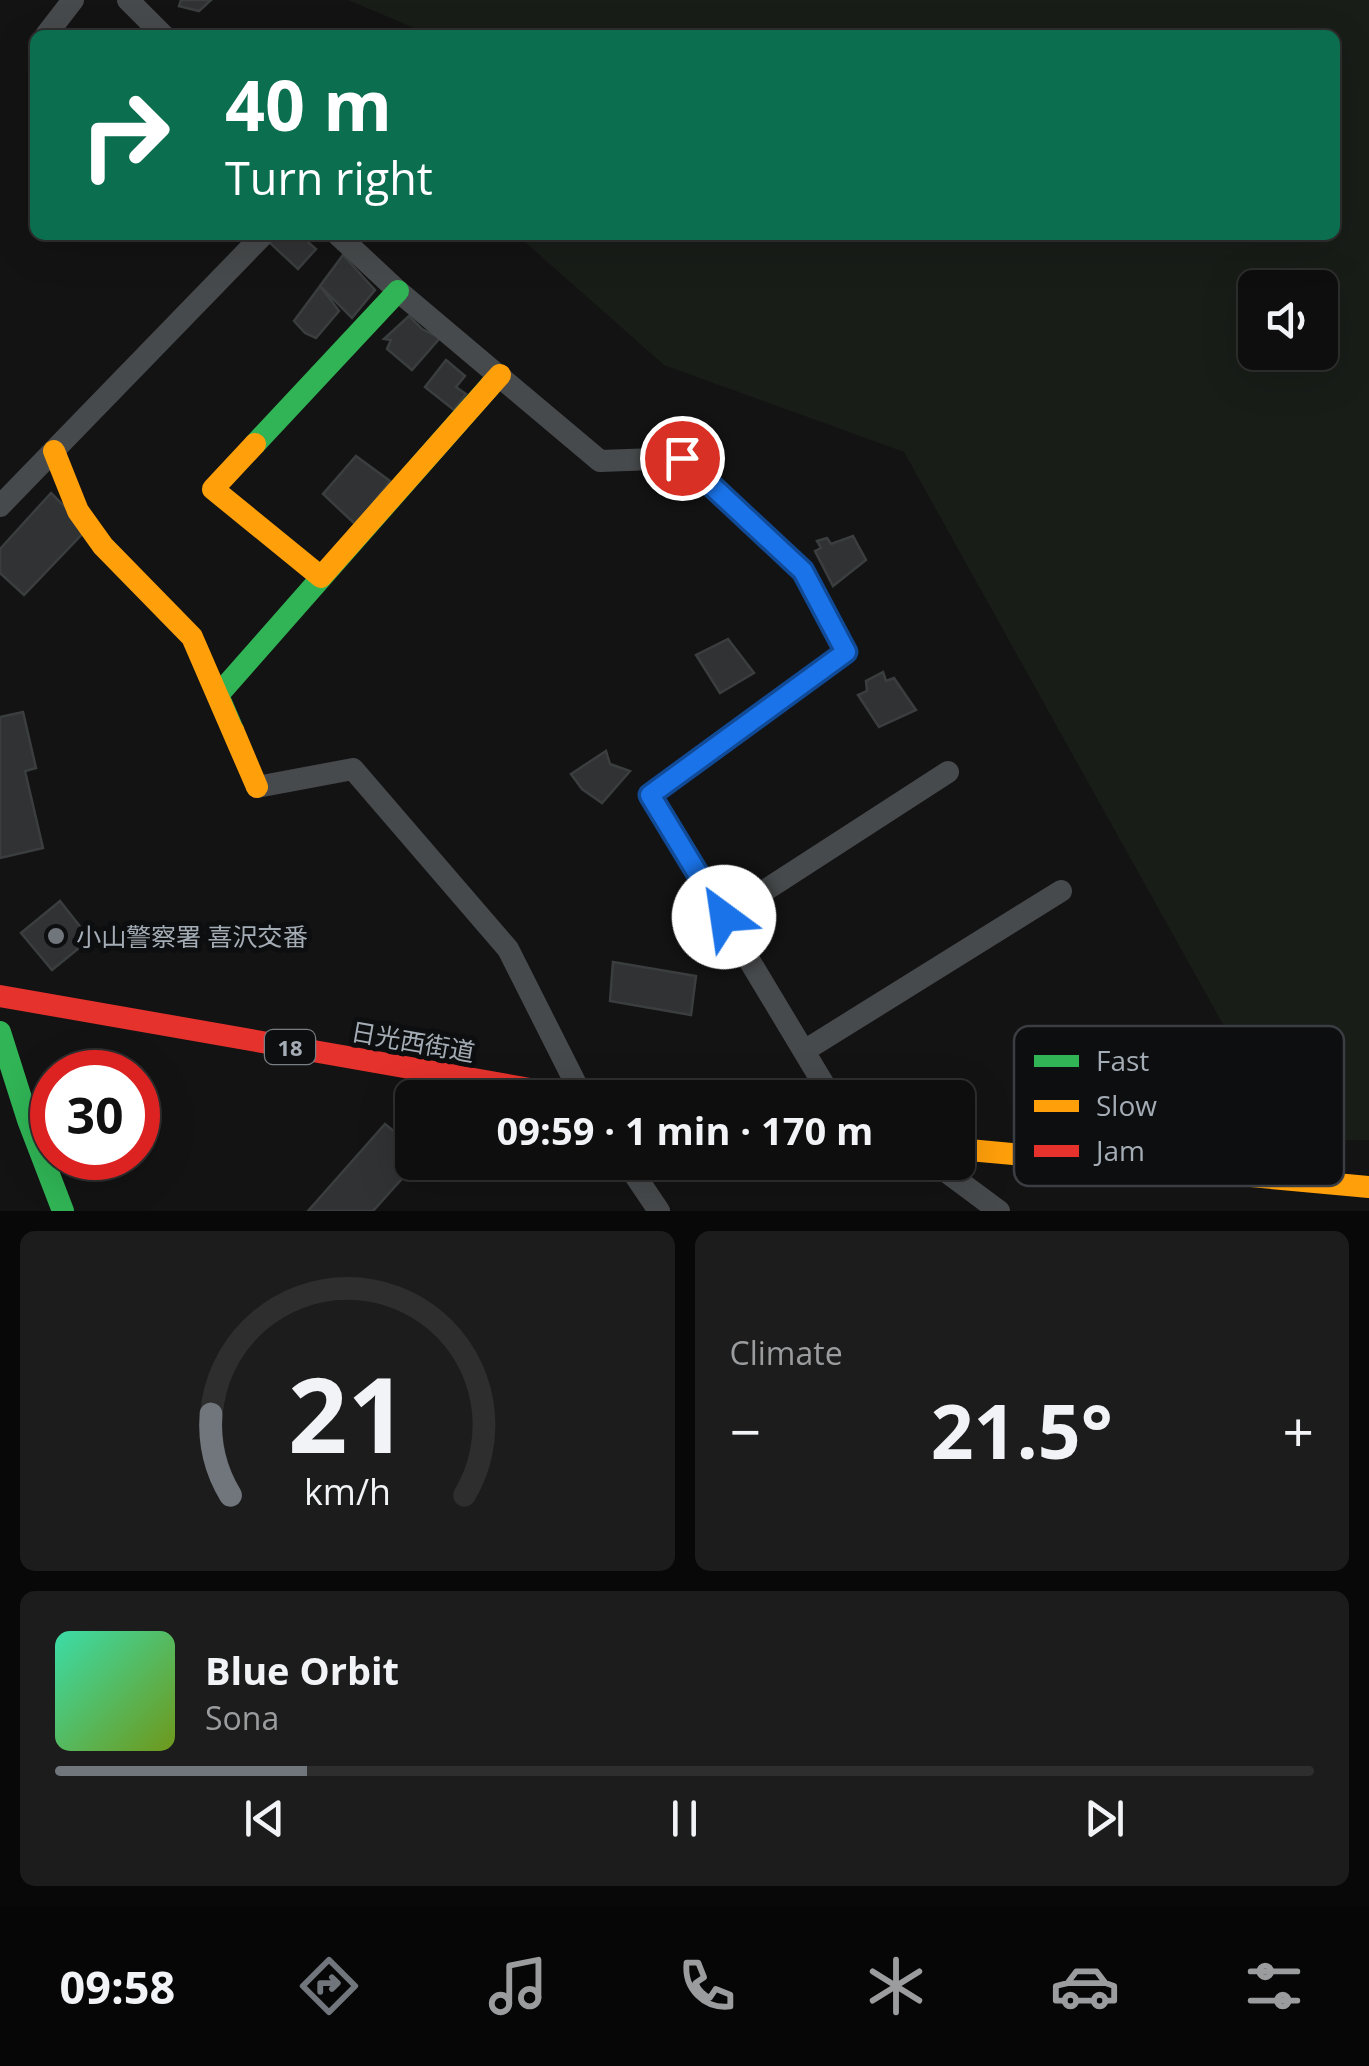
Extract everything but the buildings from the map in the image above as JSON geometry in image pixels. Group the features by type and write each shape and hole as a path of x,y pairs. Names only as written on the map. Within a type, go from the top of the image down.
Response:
{"main road":[{"path":"398,290 213,489 321,577 500,374"},
{"path":"258,787 218,696 500,374"},
{"path":"54,451 78,511 103,546 192,638 258,787"},
{"name":"日光西街道","path":"0,996 479,1080"},
{"path":"0,1032 63,1211"},
{"path":"975,1150 1014,1153"},
{"path":"1344,1185 1369,1187"}],"street":[{"path":"50,30 73,0"},
{"path":"128,0 158,30"},
{"path":"0,506 257,240"},
{"path":"343,240 600,461 682,458 803,571 846,652 650,795 821,1080"},
{"path":"258,787 353,768 508,948 573,1080"},
{"path":"724,917 948,772"},
{"path":"804,1051 1062,890"},
{"path":"638,1180 659,1211"},
{"path":"957,1180 999,1211"}],"shaded area":[{"path":"348,0 1369,0 1369,1140 1344,1140 1344,1026 1224,1026 904,452 664,365 523,240 1340,240 1340,30 419,30"}],"traffic: fast":[{"path":"255,444 398,291"},
{"path":"233,730 218,695 490,386"},
{"path":"0,1032 63,1211"}],"traffic: slow":[{"path":"255,444 213,489 321,577 500,375 490,386"},
{"path":"54,451 78,511 103,546 192,637 257,787 233,730"},
{"path":"975,1151 1014,1154"},
{"path":"1344,1185 1369,1187"}],"traffic: jam":[{"path":"0,996 478,1080"}],"place":[{"name":"小山警察署 喜沢交番","path":"56,936"}],"route":[{"path":"682,458 803,571 846,652 650,795 724,917"}]}
